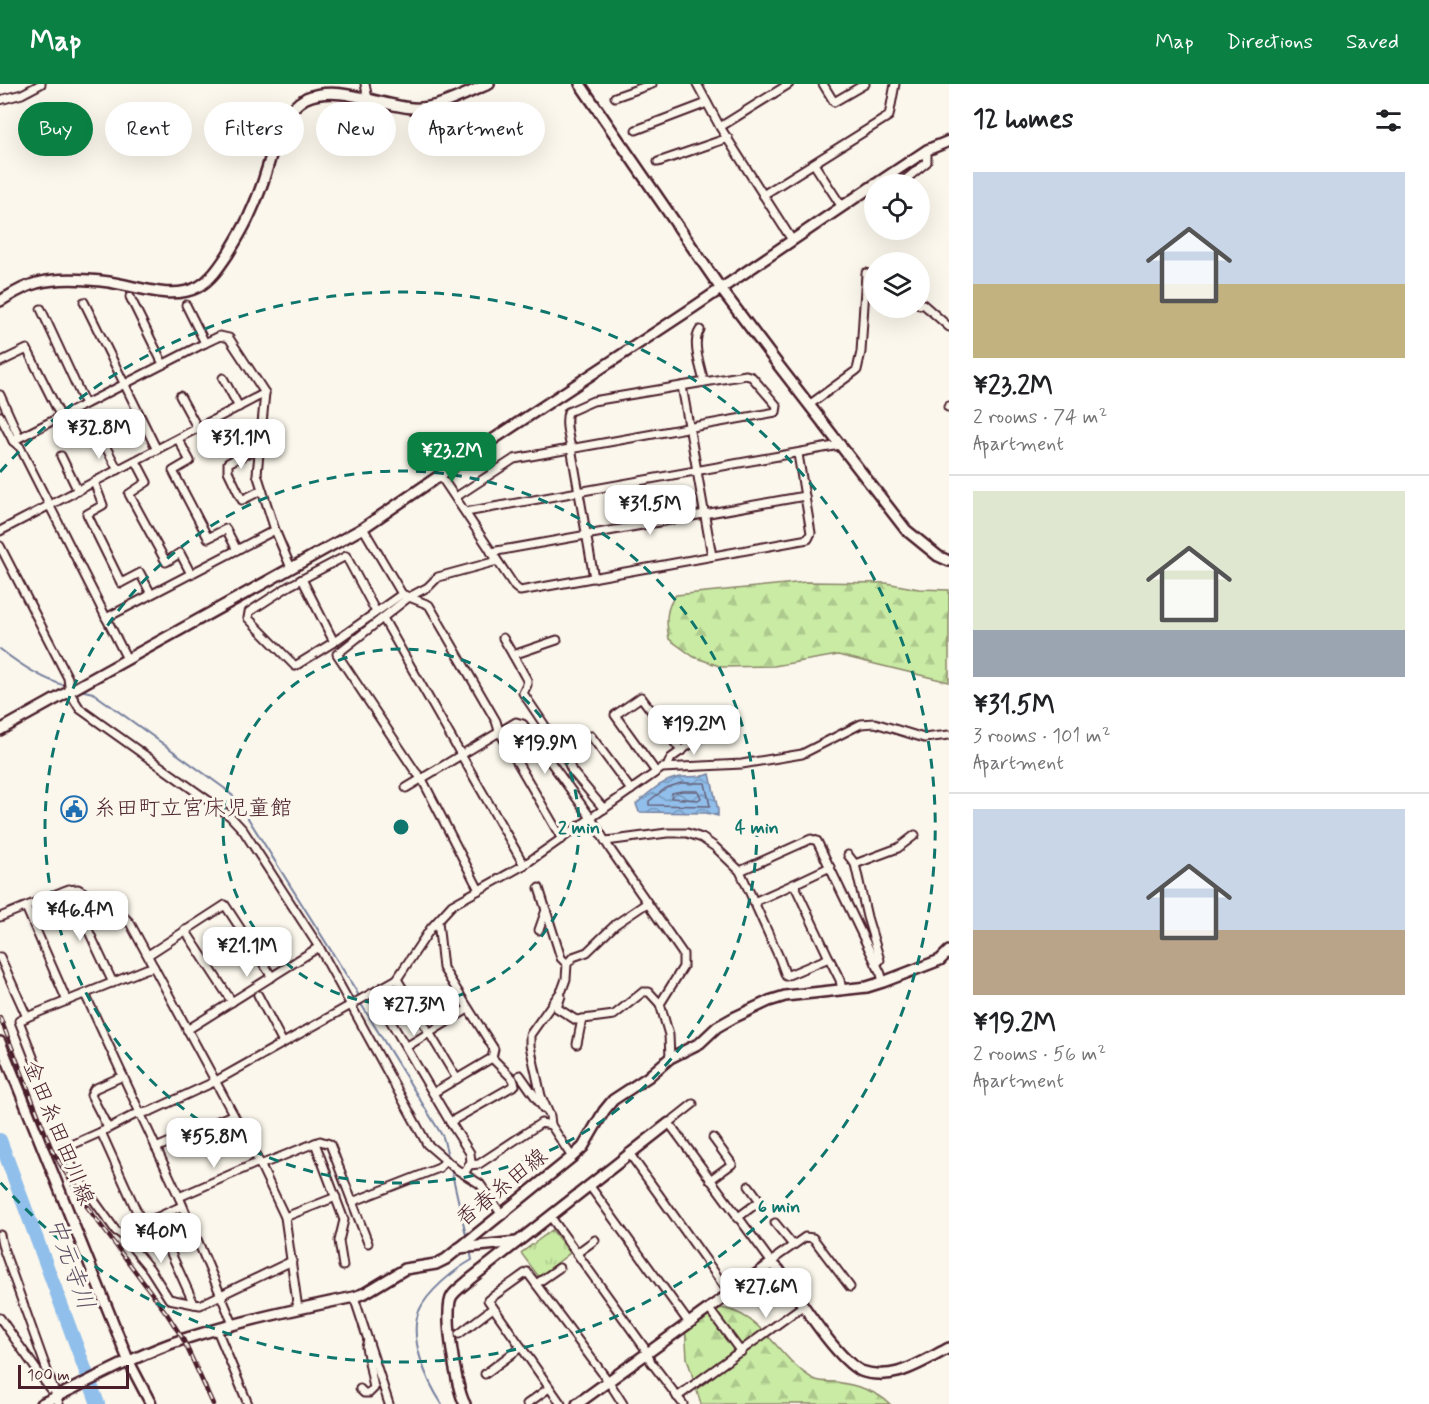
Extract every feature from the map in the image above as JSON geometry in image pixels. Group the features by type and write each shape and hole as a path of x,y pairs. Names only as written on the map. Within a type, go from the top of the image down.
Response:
{"street":[{"path":"0,100 22,94 41,84"},
{"path":"365,84 368,99"},
{"path":"580,84 721,289 809,405 906,530 938,556 949,561"},
{"path":"615,97 652,84"},
{"path":"697,84 720,127 792,240"},
{"path":"720,127 789,84"},
{"path":"823,84 834,102 865,84"},
{"path":"763,195 889,116 895,84"},
{"path":"0,301 29,286 49,281 107,282 177,294 199,286 217,271 250,216 282,121 306,98 335,91 411,108 431,107 485,85"},
{"path":"636,130 707,103"},
{"path":"658,162 728,138"},
{"path":"891,174 927,150 949,141"},
{"path":"912,174 927,162 927,150"},
{"path":"814,164 843,207"},
{"path":"0,730 363,528 864,193"},
{"path":"130,297 163,364"},
{"path":"84,302 157,450"},
{"path":"186,305 205,343"},
{"path":"809,405 857,370 861,352 864,305"},
{"path":"41,309 85,404"},
{"path":"930,310 949,327"},
{"path":"700,330 697,334 697,342 704,382"},
{"path":"16,439 205,343 220,336 229,338 265,393 257,474 275,530 291,568"},
{"path":"0,362 27,349 61,417"},
{"path":"456,497 514,459 571,448 776,412 777,406 752,377 746,375 593,401 567,412 566,418 571,448 578,492 594,578"},
{"path":"223,378 239,407"},
{"path":"682,386 712,556"},
{"path":"0,531 265,393"},
{"path":"0,395 16,439 127,659"},
{"path":"180,396 198,429"},
{"path":"0,416 16,439"},
{"path":"101,438 118,470"},
{"path":"178,439 190,461 173,471 208,538 225,529 237,550"},
{"path":"466,512 840,445"},
{"path":"258,448 228,463 228,471 242,501 262,490"},
{"path":"440,475 497,561 520,591 808,539 811,533 798,454"},
{"path":"61,456 78,491"},
{"path":"136,461 147,482 129,494 166,562 180,554 191,574"},
{"path":"94,482 103,505 87,514 121,582 140,573 151,594"},
{"path":"491,552 805,496"},
{"path":"363,528 405,595 429,605 496,721 499,732 562,839"},
{"path":"106,618 275,530"},
{"path":"0,546 68,678 70,693 80,709 230,816 243,830 319,947 428,1144 464,1174 480,1184 502,1215"},
{"path":"376,612 346,556 302,579 249,612 248,618 295,666 376,612 405,595 428,587 438,577 497,561"},
{"path":"302,579 334,642"},
{"path":"405,595 383,618 337,654 422,779 479,890"},
{"path":"383,618 524,865"},
{"path":"503,638 527,680 523,693 566,757 572,771 604,809"},
{"path":"513,655 556,640"},
{"path":"656,772 615,715 641,696 681,751"},
{"path":"406,788 516,722 523,724 591,818 683,954 683,967 660,1004"},
{"path":"292,1261 200,1305 169,1299 150,1269 116,1230 80,1181 63,1149 134,1115 214,1082 374,993 397,978 452,905 524,865 656,772 667,767 695,768 742,764 802,754 861,724 875,723 924,738 949,735"},
{"path":"667,767 671,758 705,733"},
{"path":"591,736 631,790"},
{"path":"606,841 667,833 687,833 702,838 716,847 740,871 786,976 829,958"},
{"path":"855,864 898,848 915,835"},
{"path":"740,871 811,838 817,841 884,982"},
{"path":"848,855 855,864 880,960 876,964"},
{"path":"754,902 830,867"},
{"path":"794,884 840,980 842,990"},
{"path":"539,888 561,958 567,964"},
{"path":"0,917 69,890 78,889 130,923 285,1217 298,1309"},
{"path":"69,890 113,983"},
{"path":"572,1157 551,1125 550,1116 541,1096 530,1046 530,1035 561,990 566,979 567,964 573,957 587,952 616,924 647,903"},
{"path":"148,955 225,905 272,977"},
{"path":"26,907 67,1001"},
{"path":"539,930 546,910"},
{"path":"433,1093 492,1058 494,1049 443,968 438,921"},
{"path":"185,930 232,1002"},
{"path":"187,1030 319,947"},
{"name":"香春糸田線","path":"42,1404 60,1398 124,1364 183,1339 233,1324 354,1297 405,1269 436,1264 502,1215 583,1147 613,1100 648,1077 670,1058 700,1043 725,1023 769,1000 884,982 940,960 949,951"},
{"path":"0,957 27,1017"},
{"path":"35,1062 19,1021 154,967"},
{"path":"397,978 457,1079"},
{"path":"561,990 557,1008 576,1020 614,1015 643,992 649,992 660,1004 669,1035 670,1058"},
{"path":"374,993 470,1153 471,1162 464,1174"},
{"path":"85,994 179,1197 233,1324"},
{"path":"258,995 284,1043"},
{"path":"406,1047 468,1009"},
{"path":"577,1044 582,1019"},
{"name":"金田糸田田川線","path":"0,1042 124,1364 151,1404"},
{"path":"450,1122 514,1085 513,1079 492,1058"},
{"path":"520,1075 534,1098 550,1116"},
{"path":"108,1128 92,1095 94,1089 123,1076"},
{"path":"465,1404 459,1388 447,1315 450,1297 693,1104"},
{"path":"156,1148 232,1115"},
{"path":"469,1165 479,1164 542,1123 551,1125"},
{"path":"669,1123 835,1348 850,1363 862,1371 878,1374 897,1372 949,1348"},
{"path":"101,1132 142,1223"},
{"path":"710,1180 732,1164 713,1138"},
{"path":"179,1197 320,1141 330,1144 368,1243"},
{"path":"315,1143 344,1220 339,1241 343,1266"},
{"path":"629,1154 730,1294"},
{"path":"352,1202 439,1168 446,1160"},
{"path":"589,1185 690,1323"},
{"path":"737,1218 760,1201 749,1186"},
{"path":"285,1217 336,1197"},
{"path":"121,1234 182,1206"},
{"path":"550,1216 682,1404"},
{"path":"155,1218 194,1304"},
{"path":"775,1223 793,1245"},
{"path":"0,1235 60,1398"},
{"path":"577,1404 709,1310 805,1237 813,1238 850,1287"},
{"path":"577,1253 595,1240"},
{"path":"459,1248 519,1242"},
{"path":"536,1284 559,1268"},
{"path":"561,1404 488,1300 527,1272 623,1404"},
{"path":"354,1297 389,1404"},
{"path":"677,1397 804,1305"},
{"path":"459,1334 493,1308"},
{"path":"709,1310 741,1352"},
{"path":"0,1318 60,1398"},
{"path":"217,1330 248,1404"},
{"path":"360,1389 364,1393 369,1393 374,1388 366,1347 368,1340"},
{"path":"485,1374 521,1347"},
{"path":"527,1404 549,1388"}],"green space":[{"path":"806,582 886,583 919,589 949,590 949,682 838,655 774,666 722,667 694,657 669,639 667,616 676,595"},
{"path":"552,1230 570,1253 539,1277 521,1253"},
{"path":"711,1307 728,1309 756,1324 788,1358 813,1379 865,1389 890,1404 701,1404 687,1358 685,1325 697,1310"}],"water":[{"path":"710,774 718,816 706,813 639,812 636,804 663,783 674,778"}],"waterway":[{"path":"0,649 31,671 66,686"},
{"path":"80,690 93,693 236,799 357,992 361,1004 443,1137 449,1160"},
{"name":"中元寺川","path":"0,1140 98,1404"},
{"path":"451,1169 467,1239"},
{"path":"442,1404 425,1372 417,1347 416,1322 419,1311 428,1296 449,1276 472,1260 470,1250"}],"railway":[{"path":"0,1017 52,1150 82,1200 183,1339 213,1404"}],"place":[{"name":"糸田町立宮床児童館","path":"74,809"}]}
